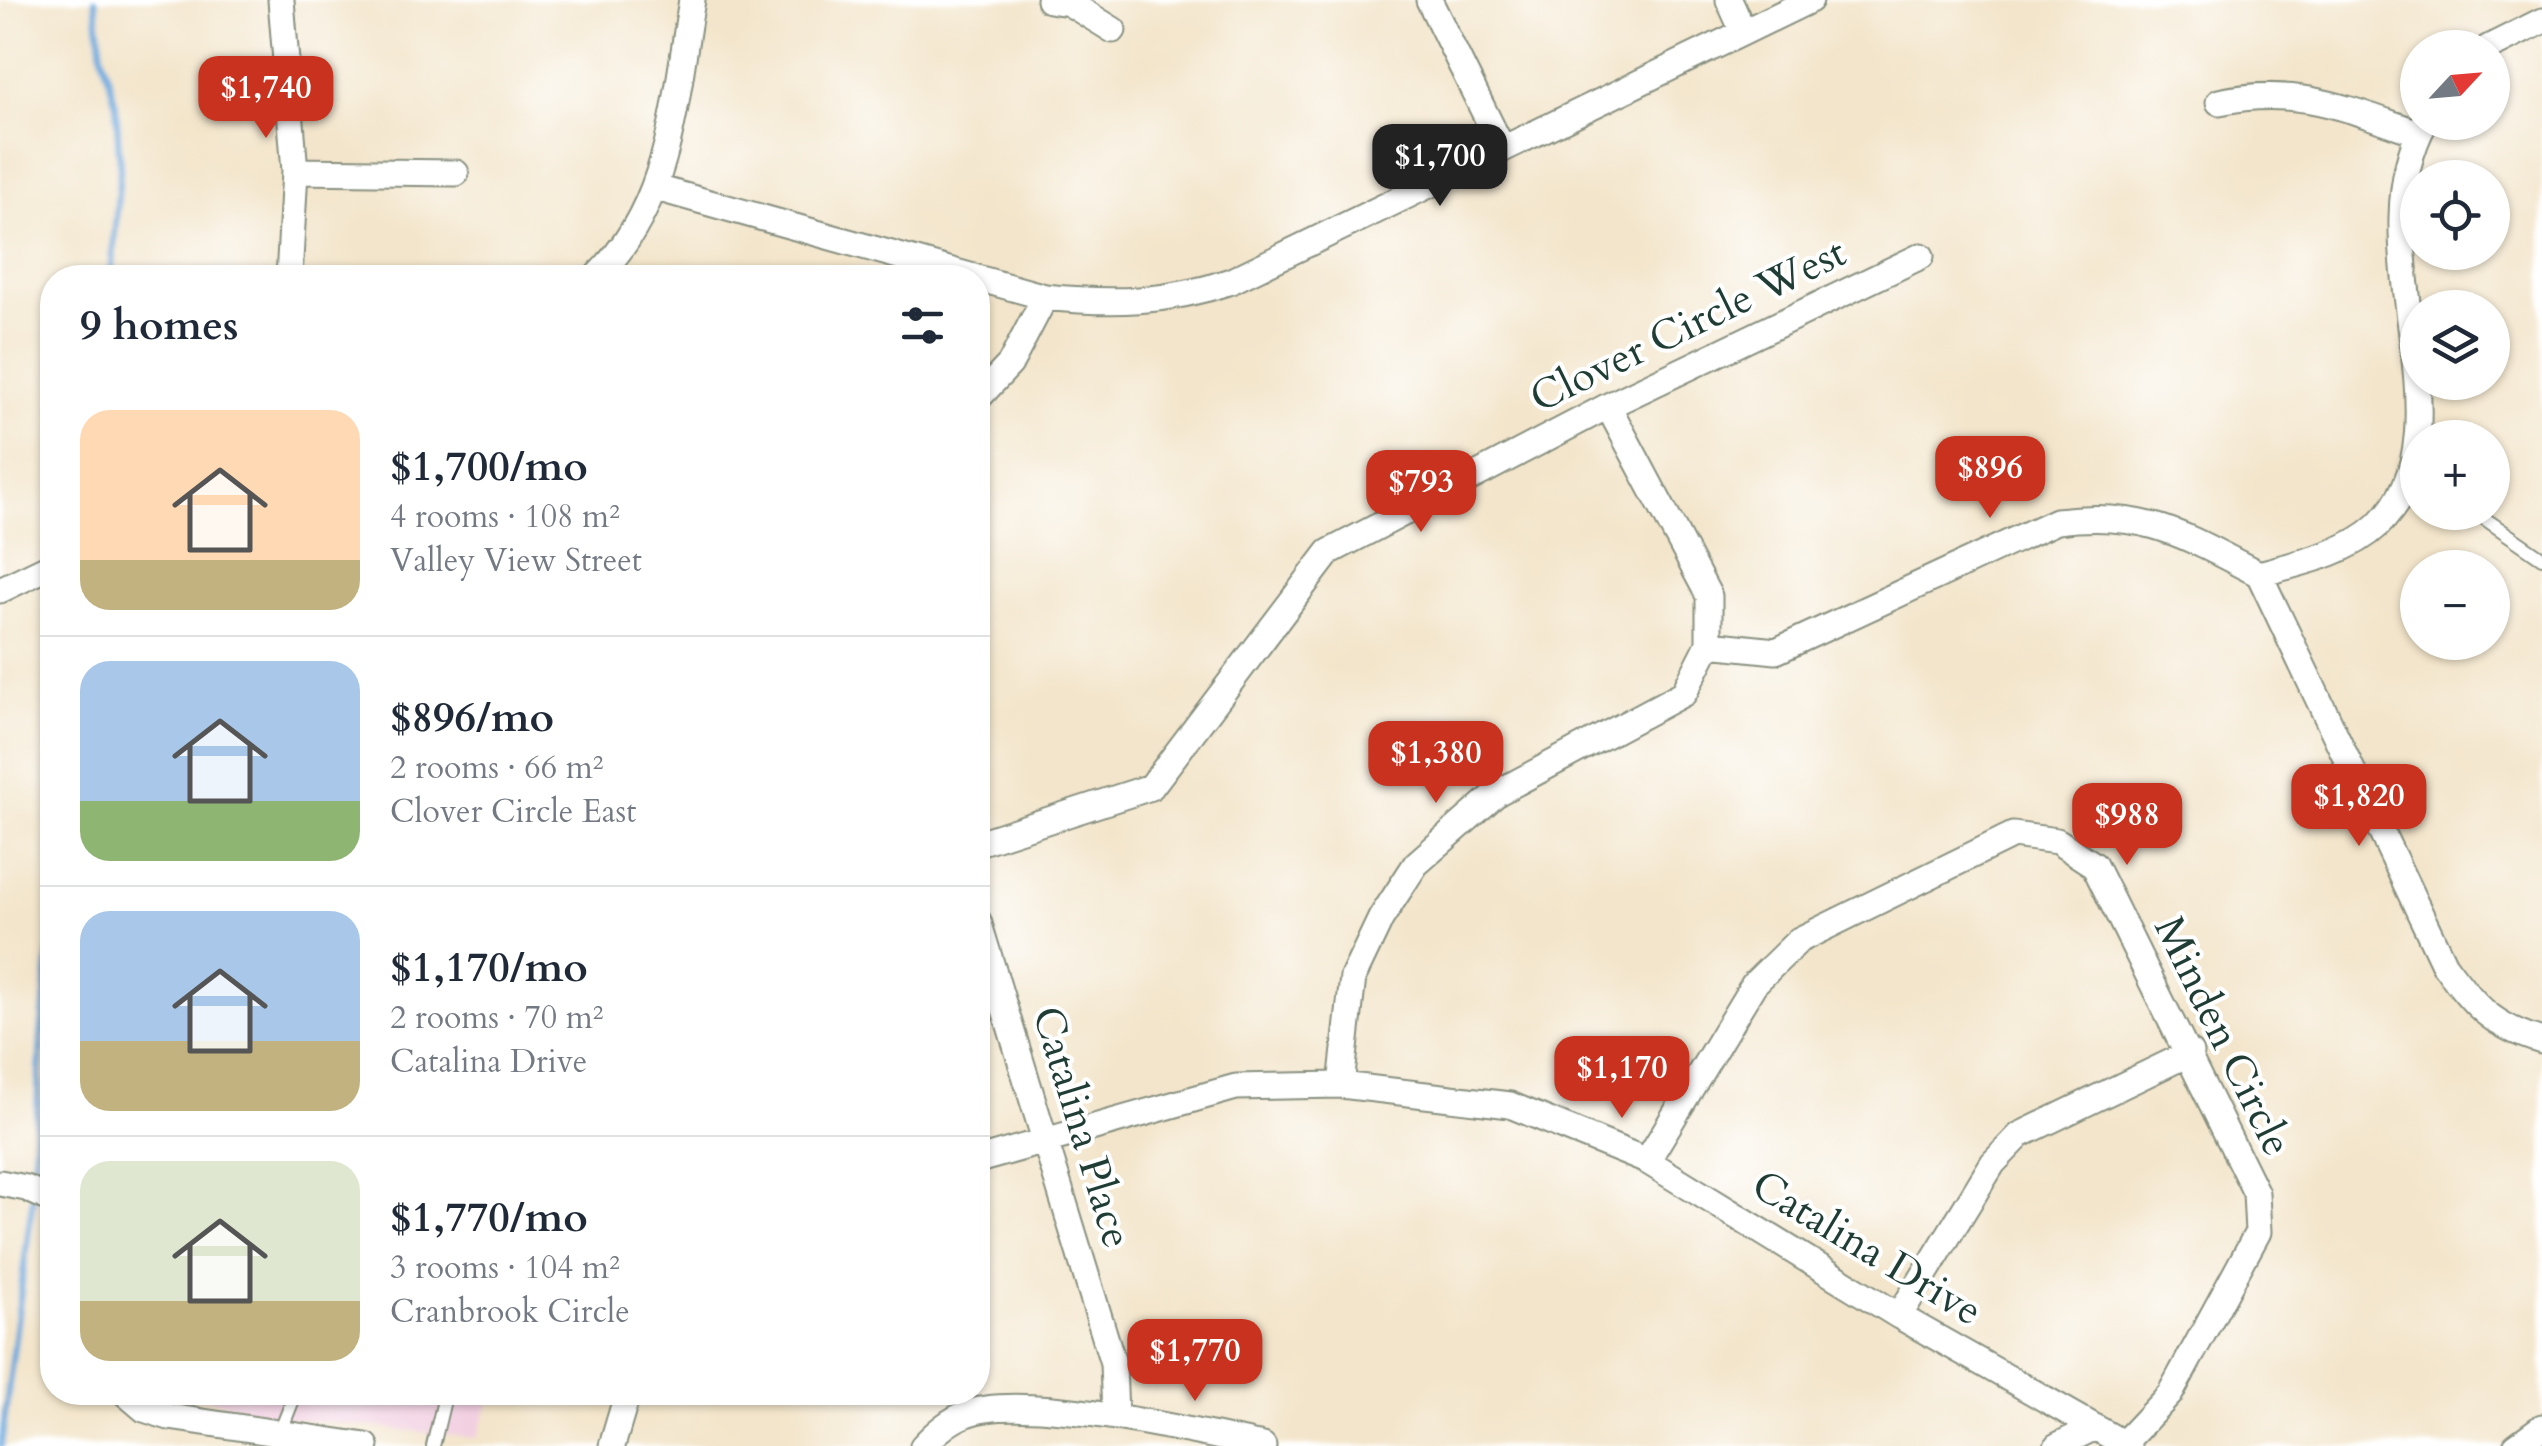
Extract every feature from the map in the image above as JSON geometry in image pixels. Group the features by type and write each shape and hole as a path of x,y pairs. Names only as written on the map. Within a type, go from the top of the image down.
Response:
{"street":[{"path":"281,0 295,171 290,265"},
{"path":"606,265 632,234 656,188 692,0"},
{"path":"1049,0 1068,4 1113,30"},
{"path":"1429,0 1502,148"},
{"path":"1728,0 1744,31"},
{"path":"990,282 1045,297 1104,303 1193,295 1232,281 1810,0"},
{"path":"2510,37 2542,21"},
{"path":"2219,102 2268,93 2314,98 2400,122"},
{"path":"2418,140 2402,191 2400,244 2420,420"},
{"path":"295,171 456,173"},
{"path":"656,188 931,265"},
{"name":"Clover Circle West","path":"990,839 1152,787 1329,552 1608,406 1921,256"},
{"path":"990,385 1010,364 1045,297"},
{"path":"1342,1085 1353,977 1381,918 1416,864 1497,793 1684,693 1709,644 1709,596 1608,406"},
{"path":"2259,574 2326,556 2377,526 2400,498"},
{"path":"1709,644 1776,652 2056,521 2105,515 2165,526 2259,574 2444,964 2476,1008 2512,1032 2542,1041"},
{"path":"0,590 40,570"},
{"name":"Minden Circle","path":"1648,1161 1754,984 1799,940 2013,835 2057,841 2094,865 2256,1193 2258,1232 2170,1394 2126,1445"},
{"name":"Catalina Place","path":"990,960 1113,1363 1115,1416"},
{"path":"1899,1316 1992,1163 2020,1135 2190,1054"},
{"name":"Catalina Drive","path":"990,1156 1236,1088 1342,1085 1510,1105 1648,1161 1899,1316 2126,1445"},
{"path":"139,1405 169,1418 366,1446"},
{"path":"612,1446 624,1405"},
{"path":"924,1446 967,1413 984,1410 1115,1416 1264,1446"},
{"path":"2516,1446 2542,1426"},
{"path":"2057,1446 2094,1427"}],"lane":[{"path":"2501,530 2542,558"},
{"path":"279,1435 291,1405"},
{"path":"432,1446 443,1405"}],"shaded area":[{"path":"231,1405 488,1405 477,1438 262,1415"}],"waterway":[{"path":"95,0 102,54 116,105 120,169 112,265"},
{"path":"33,1184 40,1056"},
{"path":"1,1446 33,1196"}]}
